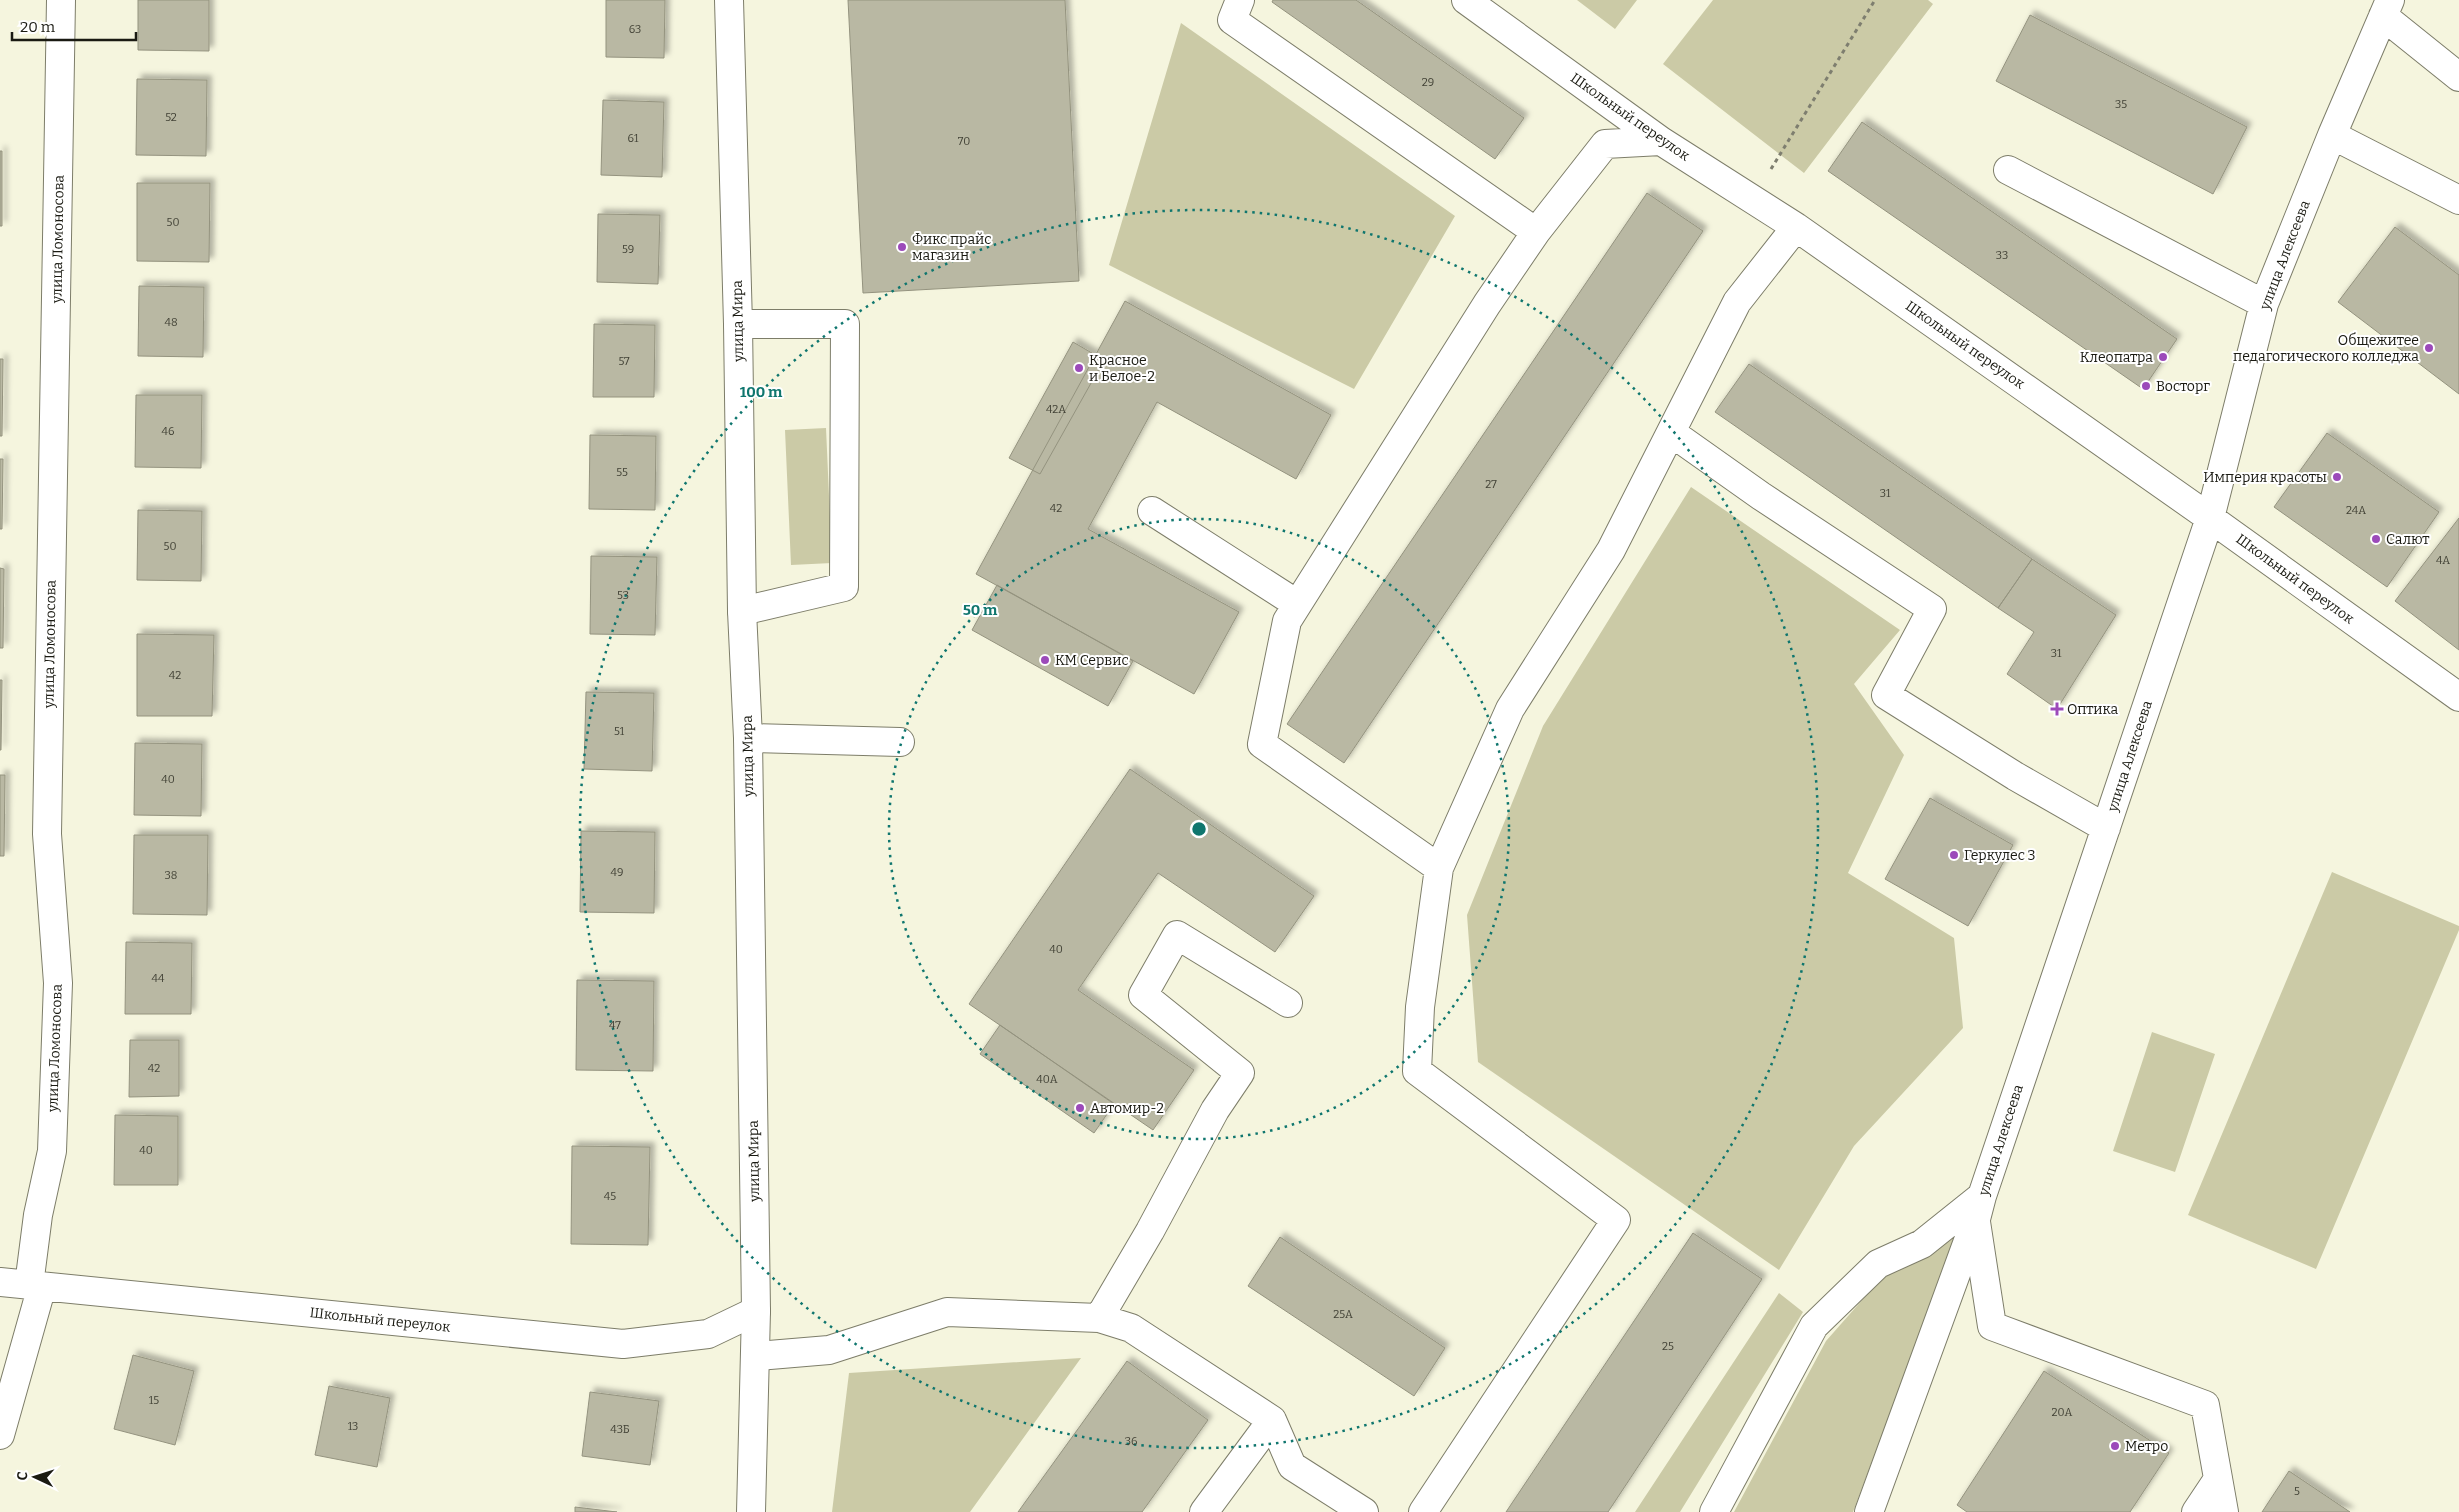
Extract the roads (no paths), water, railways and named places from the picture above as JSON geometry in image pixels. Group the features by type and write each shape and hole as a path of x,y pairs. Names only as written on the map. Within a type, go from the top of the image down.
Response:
{"street":[{"name":"улица Ломоносова","path":"0,1435 36,1286 38,1215 52,1151 58,983 47,834 61,0"},
{"name":"улица Мира","path":"730,0 738,324 742,611 748,738 756,1311 751,1512"},
{"path":"1240,0 1232,20 1536,232"},
{"name":"Школьный переулок","path":"1466,0 1661,141 1796,227 2210,518 2459,697"},
{"path":"2387,8 2459,77"},
{"name":"улица Алексеева","path":"1868,1512 1979,1207 2210,518 2264,304 2332,134 2387,8"},
{"path":"2332,134 2459,200"},
{"path":"1440,868 1262,744 1287,621 1487,304 1536,232 1605,144 1661,141"},
{"path":"2008,170 2264,304"},
{"path":"1422,1512 1616,1220 1417,1070 1420,1007 1440,868 1510,709 1611,550 1737,302 1796,227"},
{"path":"738,324 845,324 844,586 742,611"},
{"path":"1672,433 1761,496 1932,609 1886,695 2015,776 2106,828"},
{"path":"1152,511 1297,604"},
{"path":"748,738 900,742"},
{"path":"1100,1318 1216,1110 1240,1073 1143,995 1177,935 1288,1002"},
{"path":"1714,1512 1814,1326 1878,1264 1922,1244 1979,1207 1992,1326 2205,1405 2224,1512"},
{"name":"Школьный переулок","path":"0,1282 623,1344 708,1334 756,1311"},
{"path":"756,1356 829,1350 947,1312 1100,1318 1131,1328 1272,1420 1292,1466 1364,1512"},
{"path":"1204,1512 1272,1420"},
{"path":"2196,1512 2218,1479"}],"place":[{"name":"Фикс прайс магазин","path":"902,247"},
{"name":"Общежитее педагогического колледжа","path":"2429,348"},
{"name":"Клеопатра","path":"2163,357"},
{"name":"Красное и Белое-2","path":"1079,368"},
{"name":"Восторг","path":"2146,386"},
{"name":"Империя красоты","path":"2337,477"},
{"name":"Салют","path":"2376,539"},
{"name":"КМ Сервис","path":"1045,660"},
{"name":"Оптика","path":"2057,709"},
{"name":"Геркулес 3","path":"1954,855"},
{"name":"Автомир-2","path":"1080,1108"},
{"name":"Метро","path":"2115,1446"}]}
